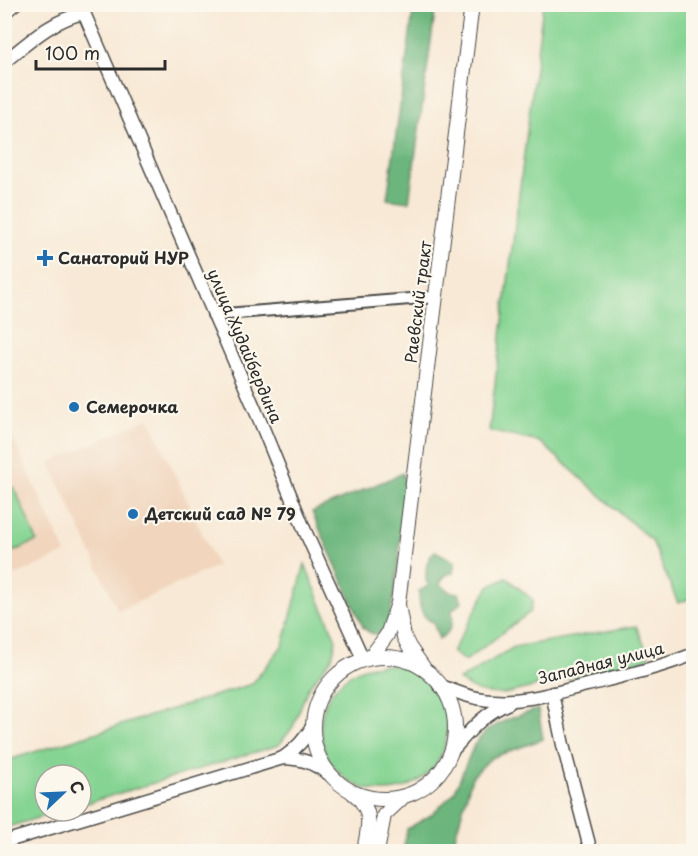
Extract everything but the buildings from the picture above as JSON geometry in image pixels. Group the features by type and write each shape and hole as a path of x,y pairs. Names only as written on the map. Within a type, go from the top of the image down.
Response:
{"main road":[{"name":"Раевский тракт","path":"367,658 387,635 398,603 472,4"},
{"path":"4,62 46,30 82,9"},
{"name":"улица Худайбердина","path":"82,9 305,531 367,658"},
{"name":"Раевский тракт","path":"398,603 404,637 427,672"},
{"name":"Западная улица","path":"439,685 478,699 515,700 659,667 693,654"},
{"path":"329,774 319,758 314,742 313,725 316,707 323,691 344,668 367,658 393,658 409,662 427,672 446,694 454,718 454,736 450,753 441,771 432,780 420,790 401,799 384,815 377,852"},
{"path":"552,693 591,852"},
{"name":"Западная улица","path":"450,753 483,717 496,708 515,700"},
{"path":"4,842 283,758 297,748 313,725"},
{"path":"283,758 312,763 352,791 363,803 369,819 364,852"},
{"path":"352,791 371,798 401,799"}],"street":[{"path":"4,15 17,4"},
{"path":"213,315 435,297"}],"shaded area":[{"name":"Детский сад № 79","path":"149,418 217,566 118,611 50,463"},
{"path":"4,420 66,553 5,580 4,580"}],"green space":[{"path":"414,5 436,5 409,202 387,199"},
{"path":"543,5 693,5 694,597 678,603 652,541 540,442 489,431"},
{"path":"403,473 405,489 392,606 383,631 372,634 363,627 312,512"},
{"path":"14,487 37,541 5,555 5,492"},
{"path":"435,551 455,562 453,573 445,576 440,584 450,592 459,593 462,602 452,610 451,627 439,639 433,622 423,613 419,596 419,591 429,584 426,581 427,565"},
{"path":"305,564 336,640 332,658 308,688 293,727 279,745 93,801 93,763 33,763 33,819 5,828 5,761 252,684 283,645"},
{"path":"507,578 533,600 530,612 465,661 452,652 489,586"},
{"path":"636,626 650,658 505,694 480,692 459,680 514,647"},
{"path":"384,665 408,670 428,684 442,704 447,728 442,752 428,772 408,786 384,791 360,786 340,772 326,752 321,728 326,704 340,684 360,670"},
{"path":"538,709 543,739 491,758 472,777 451,851 403,851 407,829 431,815 454,793 474,745 486,731 506,720"}],"place":[{"name":"Санаторий НУР","path":"45,258"},
{"name":"Семерочка","path":"74,407"},
{"name":"Детский сад № 79","path":"133,514"}]}
